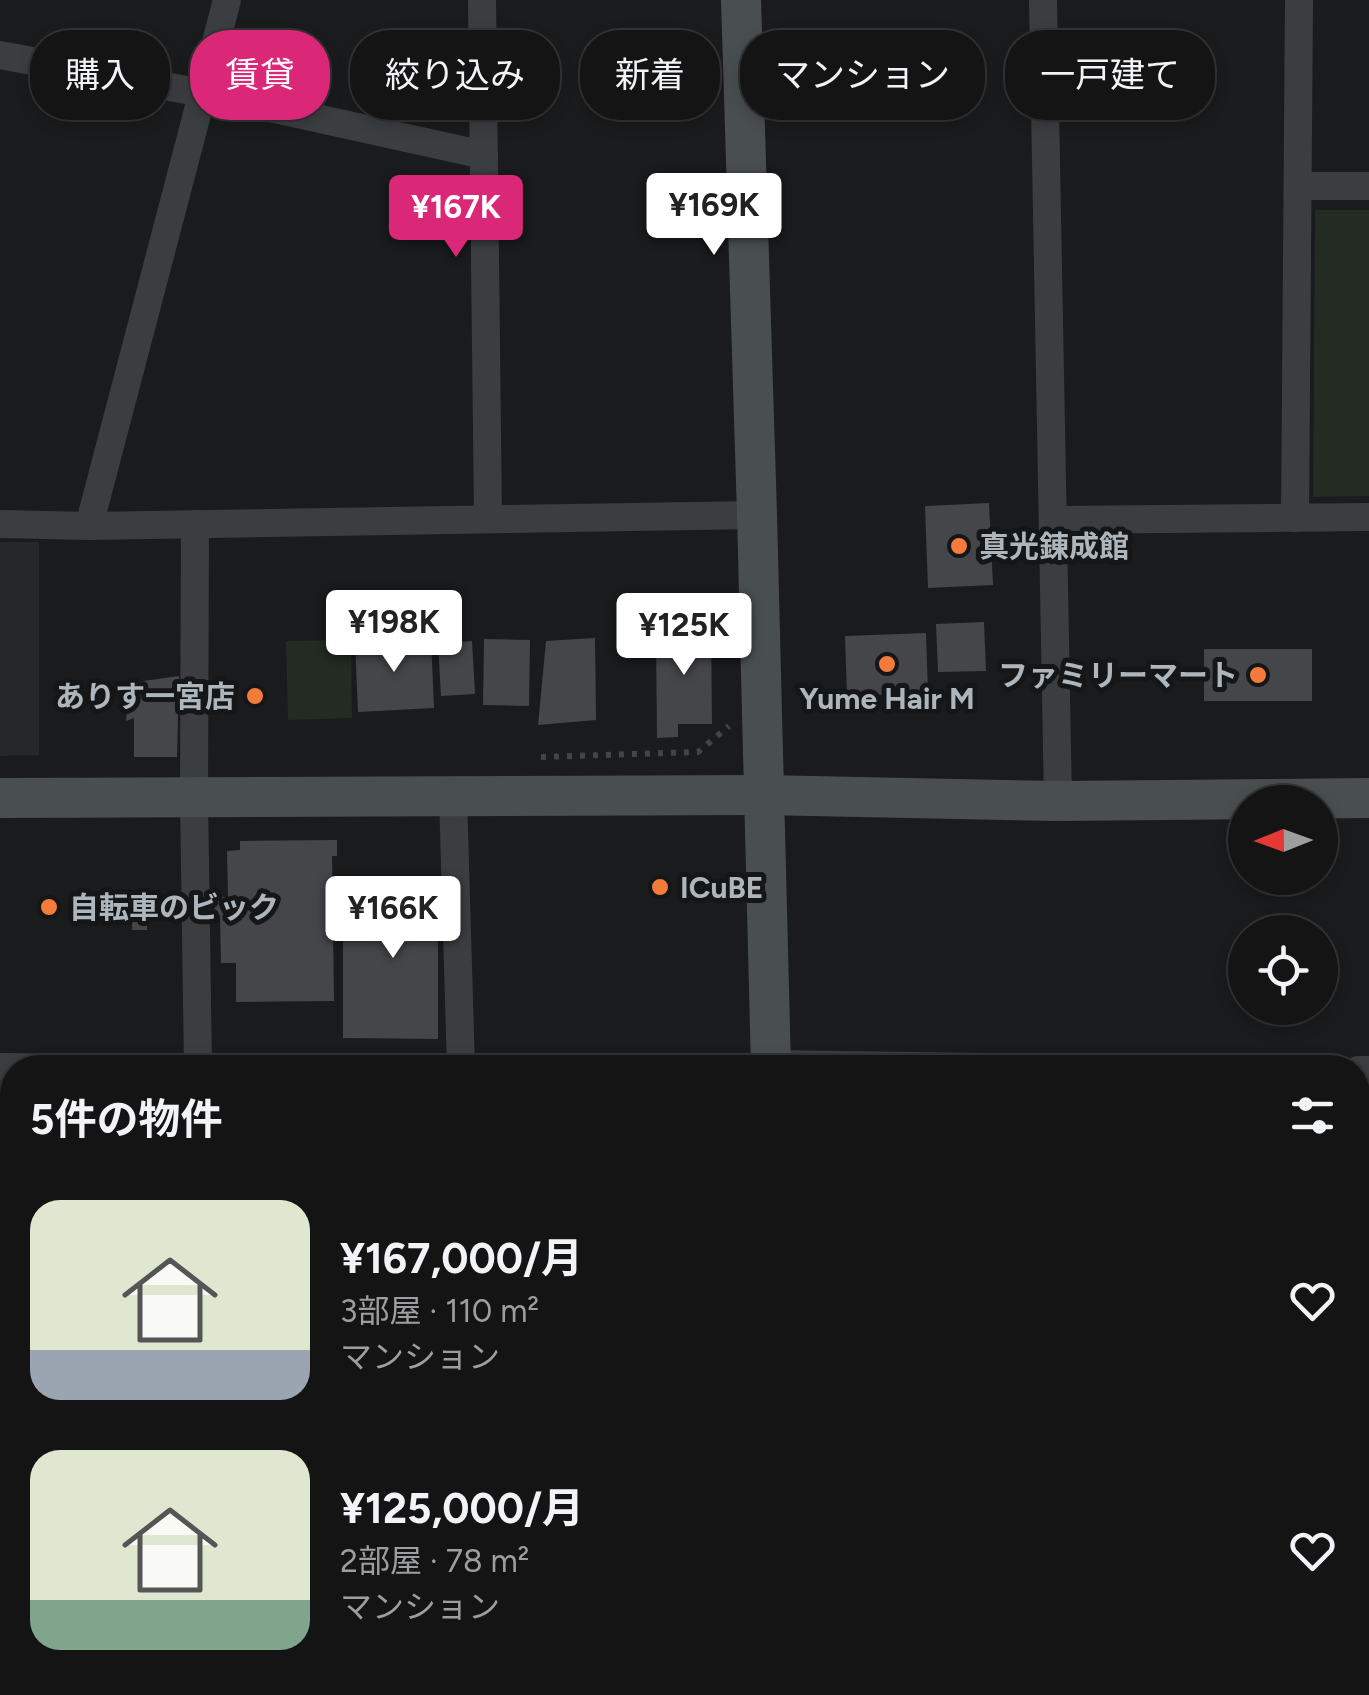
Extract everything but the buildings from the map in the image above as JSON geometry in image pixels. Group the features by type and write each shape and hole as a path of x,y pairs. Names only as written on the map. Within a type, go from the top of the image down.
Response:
{"street":[{"path":"219,30 227,0"},
{"path":"482,0 488,520"},
{"path":"741,0 770,1055"},
{"path":"1042,0 1058,801"},
{"path":"1295,518 1299,0"},
{"path":"0,55 190,91"},
{"path":"89,526 195,120"},
{"path":"325,120 484,155"},
{"path":"1298,186 1369,186"},
{"path":"0,524 89,526 757,515"},
{"path":"1052,520 1369,517"},
{"path":"196,524 198,1055"},
{"path":"453,796 461,1055"},
{"path":"0,798 1369,798"}],"path":[{"path":"524,757 698,752 729,725"}],"shaded area":[{"path":"1315,210 1369,210 1369,496 1313,497"},
{"path":"0,542 39,542 39,755 0,756"},
{"path":"351,640 352,718 288,720 286,641"}],"place":[{"name":"真光錬成館","path":"959,546"},
{"name":"Yume Hair M","path":"887,664"},
{"name":"ファミリーマート","path":"1258,675"},
{"name":"ありす一宮店","path":"255,696"},
{"name":"ICuBE","path":"660,887"},
{"name":"自転車のビック","path":"49,907"}]}
